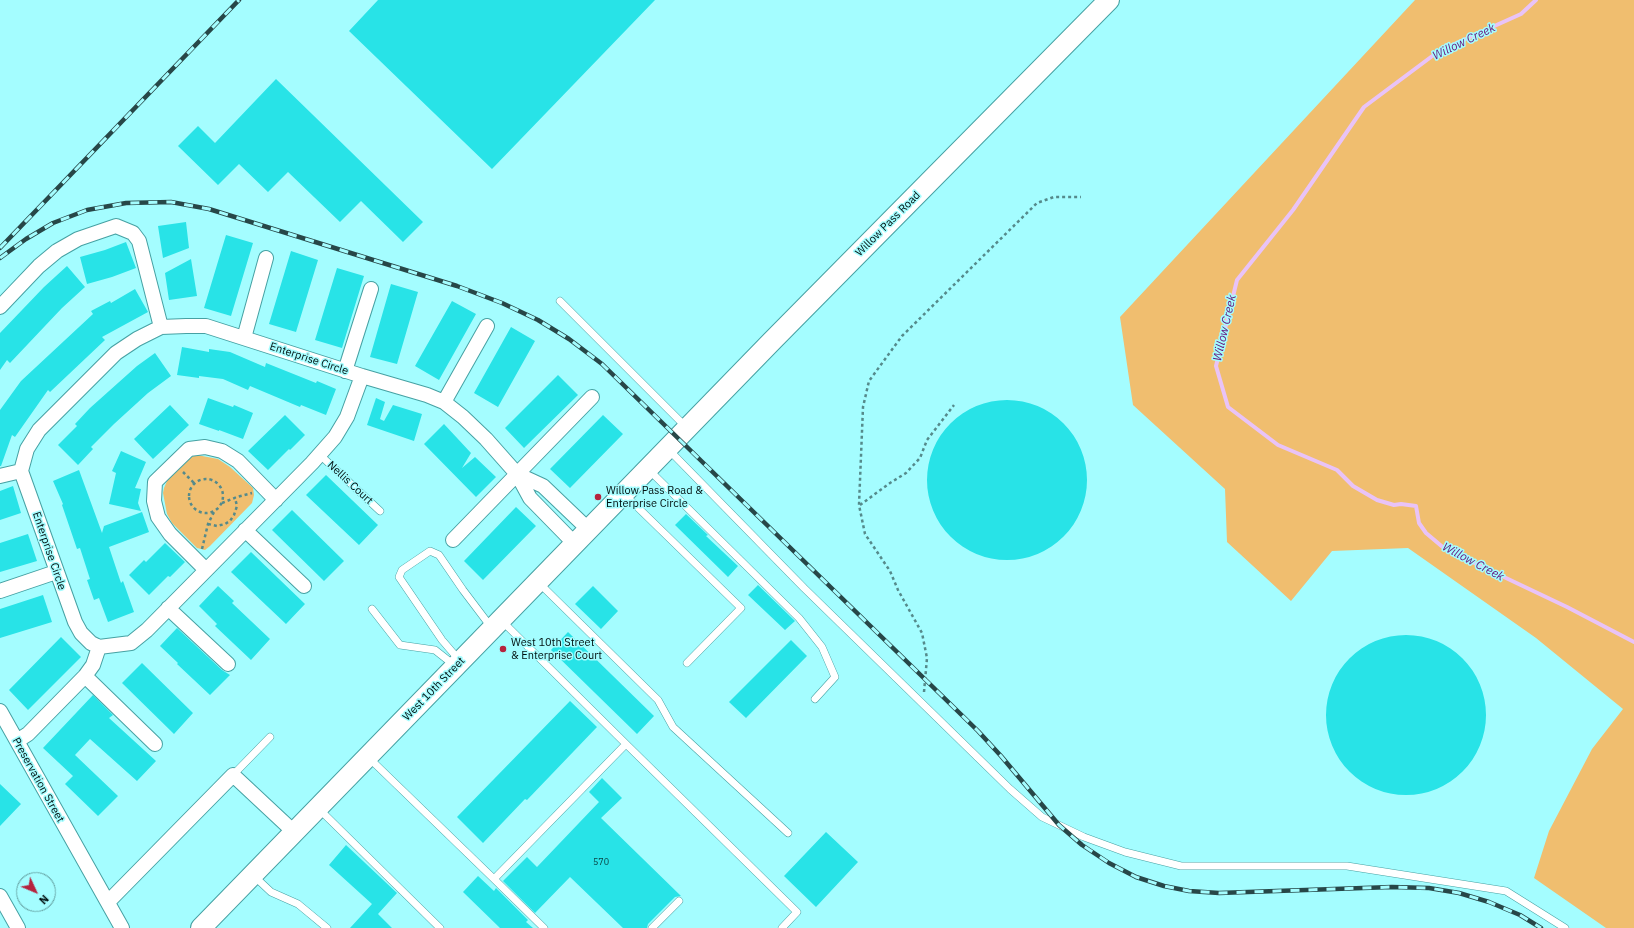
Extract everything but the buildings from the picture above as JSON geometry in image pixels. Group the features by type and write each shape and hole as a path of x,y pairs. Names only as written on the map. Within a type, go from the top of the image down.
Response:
{"main road":[{"name":"Willow Pass Road","path":"668,449 772,341 1108,0"},
{"name":"West 10th Street","path":"201,928 668,449"}],"street":[{"path":"0,307 39,266 57,251 78,239 116,226 133,233 139,241 161,327"},
{"path":"244,338 266,258"},
{"path":"345,371 371,289"},
{"name":"Enterprise Circle","path":"362,376 347,417 335,437 320,454 271,495 245,530 147,630 131,642 99,647 91,643 81,633 74,622 21,471 27,449 39,430 116,354 137,339 161,327 206,326 345,371 427,395 444,402 463,417 486,439 517,474 530,498 575,544"},
{"path":"444,402 487,326"},
{"path":"453,540 592,397"},
{"path":"206,570 170,534 158,517 154,501 156,482 189,449 205,447 222,451 238,461 271,495"},
{"path":"0,476 21,471"},
{"name":"Enterprise Circle","path":"517,474 542,486 589,530"},
{"path":"245,530 304,586"},
{"path":"0,591 56,572"},
{"path":"168,608 228,664"},
{"path":"17,741 28,734 85,676 93,665 99,647"},
{"path":"85,676 155,744"},
{"name":"Preservation Street","path":"0,711 122,928"},
{"path":"108,902 233,775 294,832"},
{"path":"0,896 18,928"}],"lane":[{"path":"560,301 688,428"},
{"path":"668,449 810,593 1010,789 1042,817 1084,837 1125,852 1181,866 1347,866 1506,891 1565,928"},
{"name":"Nellis Court","path":"320,454 380,511"},
{"path":"648,469 799,618 822,647 835,677 815,699"},
{"path":"624,494 741,608 687,663"},
{"path":"458,664 399,577 402,570 430,551 439,555 463,590 497,624 626,744 797,912 782,928"},
{"path":"538,582 658,700 673,727 788,832"},
{"path":"372,609 400,645 435,650 458,664"},
{"path":"233,775 270,737"},
{"path":"494,879 626,744"},
{"path":"368,757 544,928"},
{"path":"318,808 440,928"},
{"path":"252,875 271,892 298,904 327,928"},
{"path":"652,928 679,901"}],"path":[{"path":"923,704 927,658 922,633 898,590 890,571 865,534 859,505 863,407 869,381 902,336 1037,203 1054,197 1081,197"},
{"path":"859,505 906,473 920,458 927,440 954,405"},
{"path":"214,511 203,513 198,511 191,503 189,493 194,483 204,478 214,480 222,488 224,498 222,504"},
{"path":"194,558 203,548 208,524 214,511 222,504 249,493 258,492 271,495"},
{"path":"208,524 217,526 230,521 237,506 235,498"}],"shaded area":[{"path":"1415,0 1634,0 1634,928 1606,928 1534,878 1549,831 1592,749 1623,709 1536,638 1408,548 1332,551 1291,601 1227,542 1225,489 1133,405 1120,317"},
{"path":"197,455 218,459 230,467 253,488 254,495 252,503 205,550 197,548 172,523 167,514 163,493 167,481 186,461"}],"waterway":[{"name":"Willow Creek","path":"1536,0 1521,14 1439,51 1364,107 1293,210 1237,280 1216,366 1228,407 1278,445 1337,470 1353,486 1377,500 1394,505 1401,504 1416,506 1419,523 1426,533 1445,549 1567,607 1634,642"}],"railway":[{"path":"0,248 239,0"},
{"path":"0,258 26,239 53,223 87,210 126,203 171,202 209,209 457,286 502,303 538,320 569,339 602,364 978,731 1059,825 1082,845 1109,863 1136,877 1164,886 1189,891 1219,893 1392,887 1429,888 1459,893 1489,902 1520,915 1541,928"}],"place":[{"name":"Willow Pass Road & Enterprise Circle","path":"598,497"},
{"name":"West 10th Street & Enterprise Court","path":"503,649"}]}
